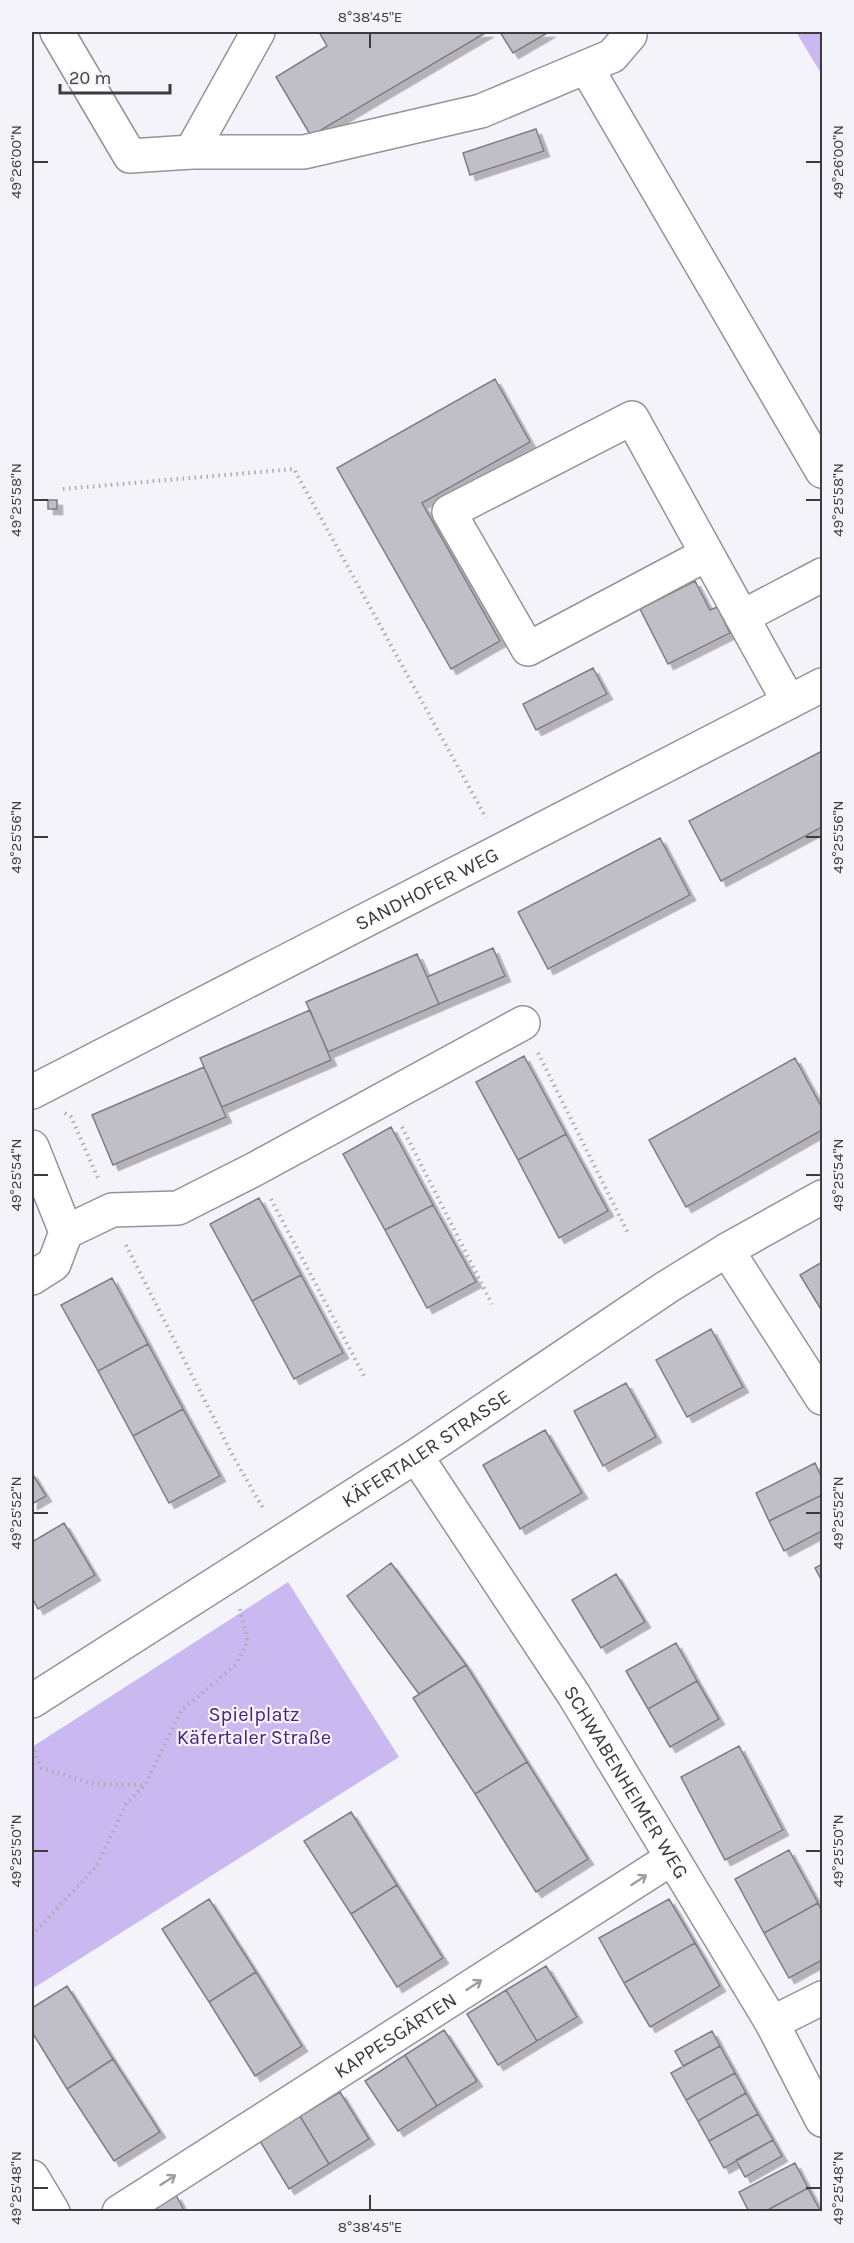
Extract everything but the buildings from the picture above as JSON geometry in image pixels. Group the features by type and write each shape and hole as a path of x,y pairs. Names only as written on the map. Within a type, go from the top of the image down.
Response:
{"street":[{"path":"57,32 130,156 304,152 481,111 612,56 630,32"},
{"path":"191,153 258,32"},
{"path":"586,67 822,471"},
{"path":"707,554 528,649 449,512 632,417 789,702"},
{"path":"742,617 822,574"},
{"name":"SANDHOFER WEG","path":"32,1092 822,685"},
{"path":"66,1232 112,1210 178,1208 255,1169 523,1023"},
{"path":"32,1147 66,1232 54,1264 32,1278"},
{"name":"KÄFERTALER STRASSE","path":"32,1701 416,1456 667,1287 727,1250 822,1197"},
{"path":"727,1250 822,1398"},
{"name":"SCHWABENHEIMER WEG","path":"416,1456 574,1695 772,2023 822,2120"},
{"name":"KAPPESGÄRTEN","path":"119,2211 672,1858"},
{"path":"772,2023 822,1998"},
{"path":"32,2177 53,2211"}],"path":[{"path":"63,489 294,469 503,849"},
{"path":"523,1023 628,1233"},
{"path":"387,1097 492,1304"},
{"path":"61,1110 71,1117 112,1210 118,1230 233,1456 282,1542"},
{"path":"255,1169 364,1376"},
{"path":"32,1935 96,1867 126,1804 146,1785 181,1711 236,1665 248,1642 241,1611 224,1580"},
{"path":"32,1745 41,1768 94,1784 146,1785"}],"green space":[{"path":"796,32 822,32 822,75"},
{"name":"Spielplatz Käfertaler Straße","path":"288,1582 399,1757 32,1989 32,1747"}]}
